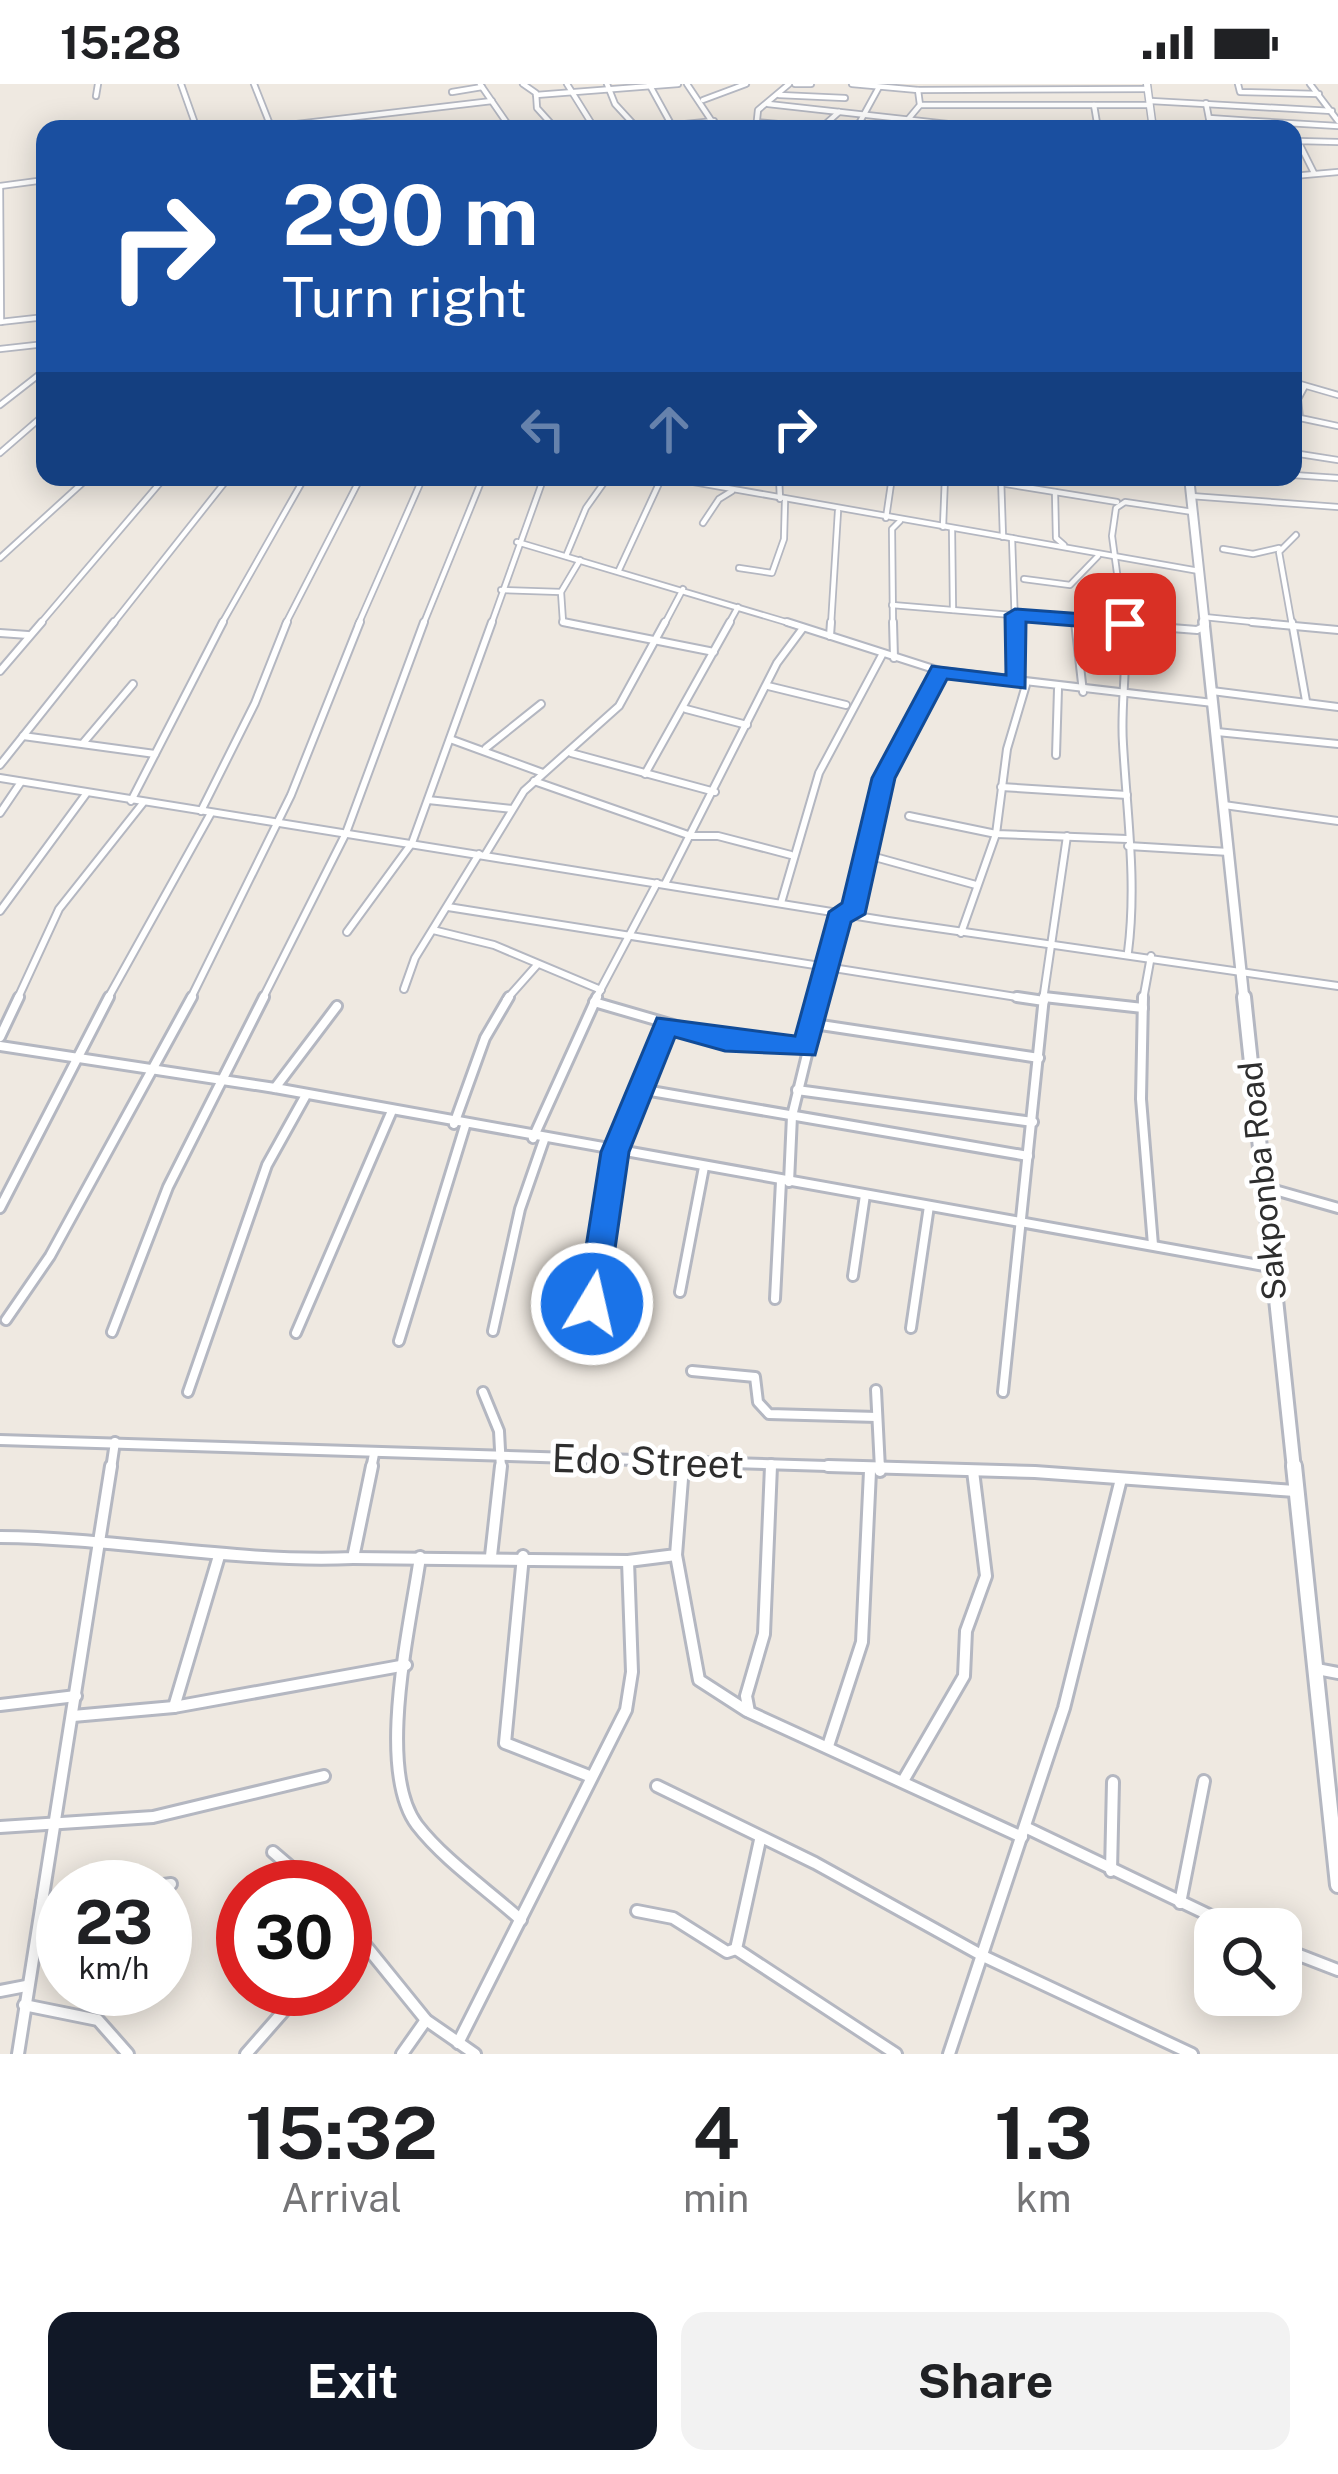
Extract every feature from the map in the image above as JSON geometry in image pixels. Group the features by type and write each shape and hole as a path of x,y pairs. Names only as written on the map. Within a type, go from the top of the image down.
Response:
{"main road":[{"path":"1147,87 1152,120"},
{"name":"Sakponba Road","path":"1190,486 1338,1885"}],"street":[{"path":"96,96 98,84"},
{"path":"182,84 194,120"},
{"path":"254,84 268,120"},
{"path":"524,84 536,95 537,108 548,120"},
{"path":"567,84 590,120"},
{"path":"536,95 677,84"},
{"path":"687,84 713,120"},
{"path":"702,100 746,84"},
{"path":"757,120 758,110 792,84 811,84"},
{"path":"852,84 918,90 1147,87"},
{"path":"1238,84 1246,106"},
{"path":"1302,124 1338,124 1334,110 1310,84"},
{"path":"452,92 481,85 505,120"},
{"path":"650,85 669,120"},
{"path":"610,87 615,104 629,120"},
{"path":"862,120 879,87"},
{"path":"1043,89 1043,104"},
{"path":"768,104 907,120 920,105 918,90"},
{"path":"1240,92 1319,94"},
{"path":"779,95 845,98"},
{"path":"336,120 492,101"},
{"path":"920,105 1205,103 1334,110"},
{"path":"1205,103 1209,118 1222,120"},
{"path":"1094,105 1096,120"},
{"path":"830,120 839,112"},
{"path":"1302,141 1338,142"},
{"path":"1302,149 1314,173"},
{"path":"1302,175 1338,172"},
{"path":"36,181 0,186 0,322 36,318"},
{"path":"0,350 36,345"},
{"path":"0,360 13,348"},
{"path":"0,405 36,377"},
{"path":"1302,385 1338,394"},
{"path":"1302,391 1305,386"},
{"path":"1302,418 1338,426"},
{"path":"0,453 36,422"},
{"path":"1302,454 1338,460"},
{"path":"1302,476 1338,478"},
{"path":"0,558 79,486"},
{"path":"0,671 157,486"},
{"path":"0,765 222,486"},
{"path":"131,801 300,486"},
{"path":"0,1208 73,1058 122,981 206,812 222,760 255,703 279,638 356,486"},
{"path":"6,1320 50,1256 148,1071 175,1030 276,822 419,486"},
{"path":"112,1332 169,1187 346,833 399,683 479,486"},
{"path":"346,932 412,843 540,486"},
{"path":"566,556 586,508 602,486"},
{"path":"619,570 659,486"},
{"path":"711,486 1199,571"},
{"path":"739,568 772,573 784,539 780,486"},
{"path":"886,518 891,486"},
{"path":"943,527 945,486"},
{"path":"1000,486 1003,537"},
{"path":"1028,486 1193,512"},
{"path":"703,523 719,499 733,491"},
{"path":"1055,492 1056,540 1075,550"},
{"path":"1191,496 1338,506"},
{"path":"1117,502 1112,536 1125,624 1127,842 1135,896 1128,952"},
{"path":"830,636 838,511"},
{"path":"894,658 892,530 901,521"},
{"path":"952,529 953,610"},
{"path":"1223,549 1253,554 1279,548 1295,535"},
{"path":"962,933 996,834 1022,684 1012,538"},
{"path":"518,542 940,671 1125,696 1338,706"},
{"path":"1279,548 1289,626 1306,701"},
{"path":"1024,579 1070,585 1099,555"},
{"path":"580,560 561,592 563,622 714,652"},
{"path":"404,989 433,930 512,809 543,772 620,706 683,589"},
{"path":"501,590 561,592"},
{"path":"892,605 1197,630 1205,621 1338,630"},
{"path":"645,774 686,709 738,607"},
{"path":"1075,620 1084,692"},
{"path":"493,1331 539,1138 594,1002 715,792 777,663 803,628"},
{"path":"0,633 28,635"},
{"path":"781,903 791,854 846,705 882,655"},
{"path":"852,914 884,778 913,731 940,671"},
{"path":"83,743 133,684"},
{"path":"768,686 846,705"},
{"path":"1056,755 1058,689"},
{"path":"486,748 541,704"},
{"path":"686,709 747,724"},
{"path":"1216,731 1338,744"},
{"path":"22,736 154,754"},
{"path":"450,739 543,772"},
{"path":"569,752 715,792"},
{"path":"0,778 962,933 1128,952 1338,986"},
{"path":"0,812 21,782"},
{"path":"534,782 691,836 718,836 791,854"},
{"path":"1001,787 1127,795"},
{"path":"0,911 86,794"},
{"path":"428,800 512,809"},
{"path":"143,803 58,909 0,1042 1270,1268"},
{"path":"1224,805 1338,821"},
{"path":"909,816 996,834 1228,852"},
{"path":"1003,1392 1049,945 1067,836"},
{"path":"864,854 976,885"},
{"path":"448,907 632,932 824,968 1143,1008"},
{"path":"775,1299 791,1116 841,912"},
{"path":"433,930 494,945 601,990"},
{"path":"1151,956 1143,1008 1153,1245"},
{"path":"399,1341 486,1037 513,989 537,964"},
{"path":"594,1002 725,1040 806,1047"},
{"path":"275,1088 337,1006"},
{"path":"814,1024 1039,1058"},
{"path":"592,1304 615,1152 666,1025"},
{"path":"639,1090 1028,1156"},
{"path":"797,1090 1033,1122"},
{"path":"188,1392 267,1165 305,1095"},
{"path":"296,1333 391,1113"},
{"path":"680,1292 704,1167"},
{"path":"1262,1187 1338,1208"},
{"path":"853,1276 865,1195"},
{"path":"911,1328 929,1206"},
{"path":"692,1372 754,1377 758,1402 769,1414 877,1417"},
{"path":"828,1747 862,1642 875,1471 875,1390"},
{"path":"483,1392 500,1424 502,1456 491,1556"},
{"name":"Edo Street","path":"0,1440 973,1471 1295,1491"},
{"path":"50,1860 115,1442"},
{"path":"353,1558 374,1454"},
{"path":"683,1461 676,1555 699,1680 749,1712 1194,1910"},
{"path":"749,1712 746,1696 764,1634 771,1464"},
{"path":"903,1781 964,1676 966,1631 986,1576 973,1471"},
{"path":"949,2054 1064,1708 1120,1478"},
{"path":"0,1537 98,1538 219,1556 524,1556 628,1561 676,1555"},
{"path":"174,1707 219,1556"},
{"path":"524,1556 512,1621 505,1743 519,1754 590,1777"},
{"path":"420,1557 406,1665 400,1781 404,1804 430,1839 520,1920"},
{"path":"458,2044 568,1833 631,1692 628,1561"},
{"path":"73,1716 174,1707 406,1665"},
{"path":"1316,1669 1338,1673"},
{"path":"0,1705 76,1696"},
{"path":"1322,1738 1338,1741"},
{"path":"0,1826 154,1817 324,1776"},
{"path":"1180,1904 1204,1781"},
{"path":"1111,1872 1113,1782"},
{"path":"657,1786 815,1863 983,1956 1192,2054"},
{"path":"736,1949 760,1840"},
{"path":"273,1852 282,1860"},
{"path":"637,1911 661,1912 727,1952 736,1949"},
{"path":"18,2054 36,1934"},
{"path":"736,1949 896,2054"},
{"path":"372,1952 426,2020 475,2054"},
{"path":"1302,1956 1338,1970"},
{"path":"0,1991 26,1986"},
{"path":"24,2006 96,2018 114,2027 128,2054"},
{"path":"246,2054 279,2016"},
{"path":"402,2054 426,2020"}],"route":[{"path":"592,1304 615,1152 666,1025 754,1045 806,1047 841,912 852,914 884,778 913,731 940,671 1017,683 1015,615 1125,624"}]}
